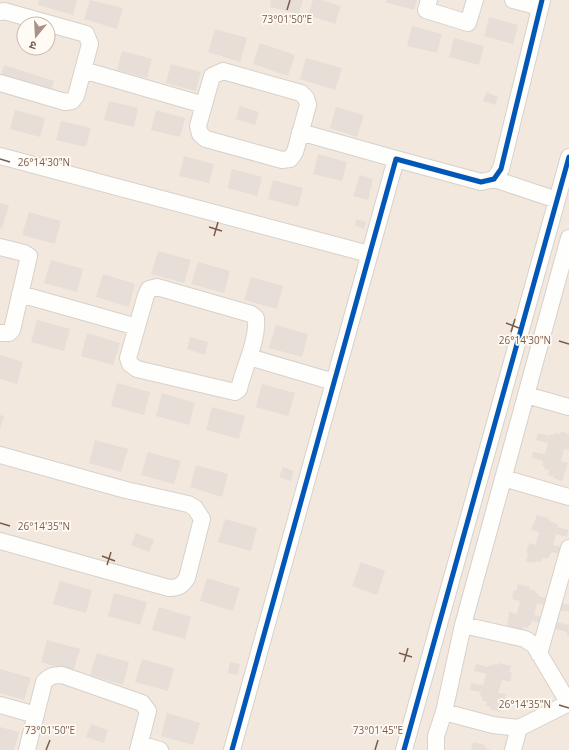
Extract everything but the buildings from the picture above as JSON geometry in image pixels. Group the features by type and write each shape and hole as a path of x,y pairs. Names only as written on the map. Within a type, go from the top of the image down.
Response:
{"street":[{"path":"429,0 426,10 468,23 475,0"},
{"path":"494,179 501,169 541,4 513,0"},
{"path":"0,12 4,11 86,34 90,44 76,96 72,101 65,102 0,83"},
{"path":"83,70 204,104"},
{"path":"223,71 301,93 306,98 308,105 295,152 290,159 282,160 206,139 200,134 198,126 204,104 212,76 223,71"},
{"path":"300,132 481,182 494,179 557,200"},
{"path":"0,156 369,254"},
{"path":"404,750 569,157"},
{"path":"232,750 396,159"},
{"path":"436,750 436,736 444,712 463,625 568,243"},
{"path":"0,246 24,253 29,256 12,330 9,333 0,333"},
{"path":"157,287 251,314 256,318 256,324 249,357 239,389 235,392 137,369 130,364 128,358 137,327 149,289 157,287"},
{"path":"20,294 137,327"},
{"path":"249,357 334,382"},
{"path":"526,395 569,407"},
{"path":"0,454 126,490 188,504 195,508 202,519 187,578 183,584 176,588 168,588 0,541"},
{"path":"503,478 569,497"},
{"path":"539,654 569,548"},
{"path":"444,712 493,725 519,728 568,703 534,645 525,639 463,625"},
{"path":"27,750 44,682 51,676 62,675 142,702 148,711 139,747 160,750"},
{"path":"0,705 36,715"},
{"path":"513,750 519,728"}],"shaded area":[{"path":"0,0 569,0 569,750 0,750"}],"cycle path":[{"path":"232,750 396,159 481,182 494,179 501,169 542,0"},
{"path":"404,750 569,157"}]}
